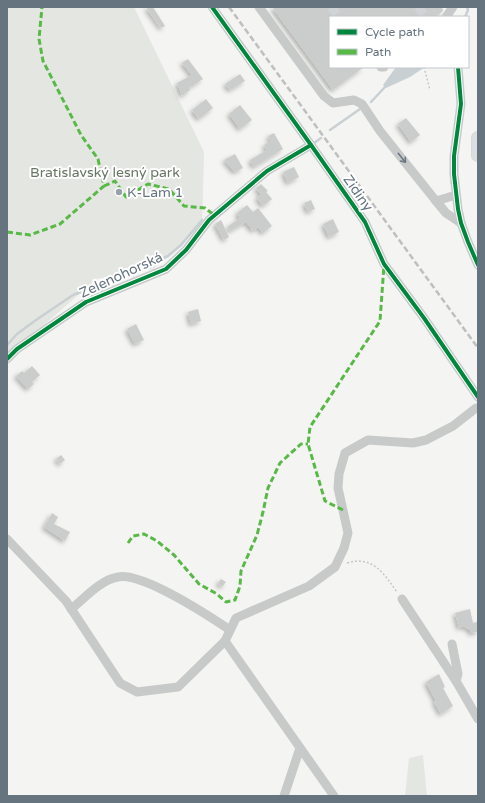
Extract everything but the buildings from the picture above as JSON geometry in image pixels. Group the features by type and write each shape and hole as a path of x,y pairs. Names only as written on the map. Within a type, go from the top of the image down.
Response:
{"highway":[{"path":"478,138 478,155"}],"street":[{"name":"Zidiny","path":"212,7 312,145 365,222 384,264 424,318 478,397"},
{"path":"259,7 324,96 333,103 354,100 362,104 380,131 436,201 446,212 461,223"},
{"path":"447,16 453,7"},
{"path":"458,68 462,104 454,156 456,195 461,223 478,265"},
{"name":"Zelenohorská","path":"7,359 17,348 86,302 166,269 186,250 209,220 267,171 312,145"},
{"path":"436,201 456,195"},
{"path":"7,539 66,601 120,683 137,692 178,686 224,641 236,618 309,586 335,567 344,548 348,533 338,488 339,474 345,453 368,440 413,443 426,440 453,426 476,408"},
{"path":"71,609 100,585 119,576 139,579 195,608 230,630"},
{"path":"402,599 456,681 478,719"},
{"path":"224,641 334,796"},
{"path":"452,644 458,674 456,681"},
{"path":"465,696 478,704"},
{"path":"284,796 300,748"}],"path":[{"path":"424,68 430,90"},
{"path":"335,567 353,561 369,562 377,567 386,576 402,599"}],"green space":[{"name":"Bratislavský lesný park","path":"7,7 134,7 204,152 202,226 153,269 96,279 17,349 7,360"},
{"path":"423,755 427,796 405,796 409,758"}],"shaded area":[{"path":"395,68 424,68 410,77 386,88 383,85"}],"waterway":[{"path":"465,16 468,10 467,7"},
{"path":"371,102 385,87"},
{"path":"330,130 360,109"},
{"path":"314,143 321,138"},
{"path":"7,345 17,334 73,295 86,290 97,283 168,256 181,245 202,220"}],"tunnel":[{"path":"331,7 338,16"},
{"path":"418,7 425,16"}],"railway":[{"path":"229,7 478,348"}],"marked path":[{"path":"7,232 30,235 60,224 104,186 98,159 81,135 43,61 39,39 42,7"},
{"path":"104,186 115,181 126,197 148,184 169,189 184,206 205,208 214,215"},
{"path":"343,510 325,501 308,444 310,427 380,321 384,265"},
{"path":"128,543 133,536 144,534 157,541 174,555 199,584 217,594 226,602 235,600 240,586 241,571 257,535 268,488 280,463 301,444 308,444"}],"cycle path":[{"path":"212,7 365,222 384,264 424,318 478,397"},
{"path":"458,68 461,104 454,156 454,174 461,223 478,265"},
{"path":"7,359 17,349 86,302 166,269 186,250 209,220 267,171 311,145"}],"place":[{"name":"K-Lam 1","path":"119,192"}]}
